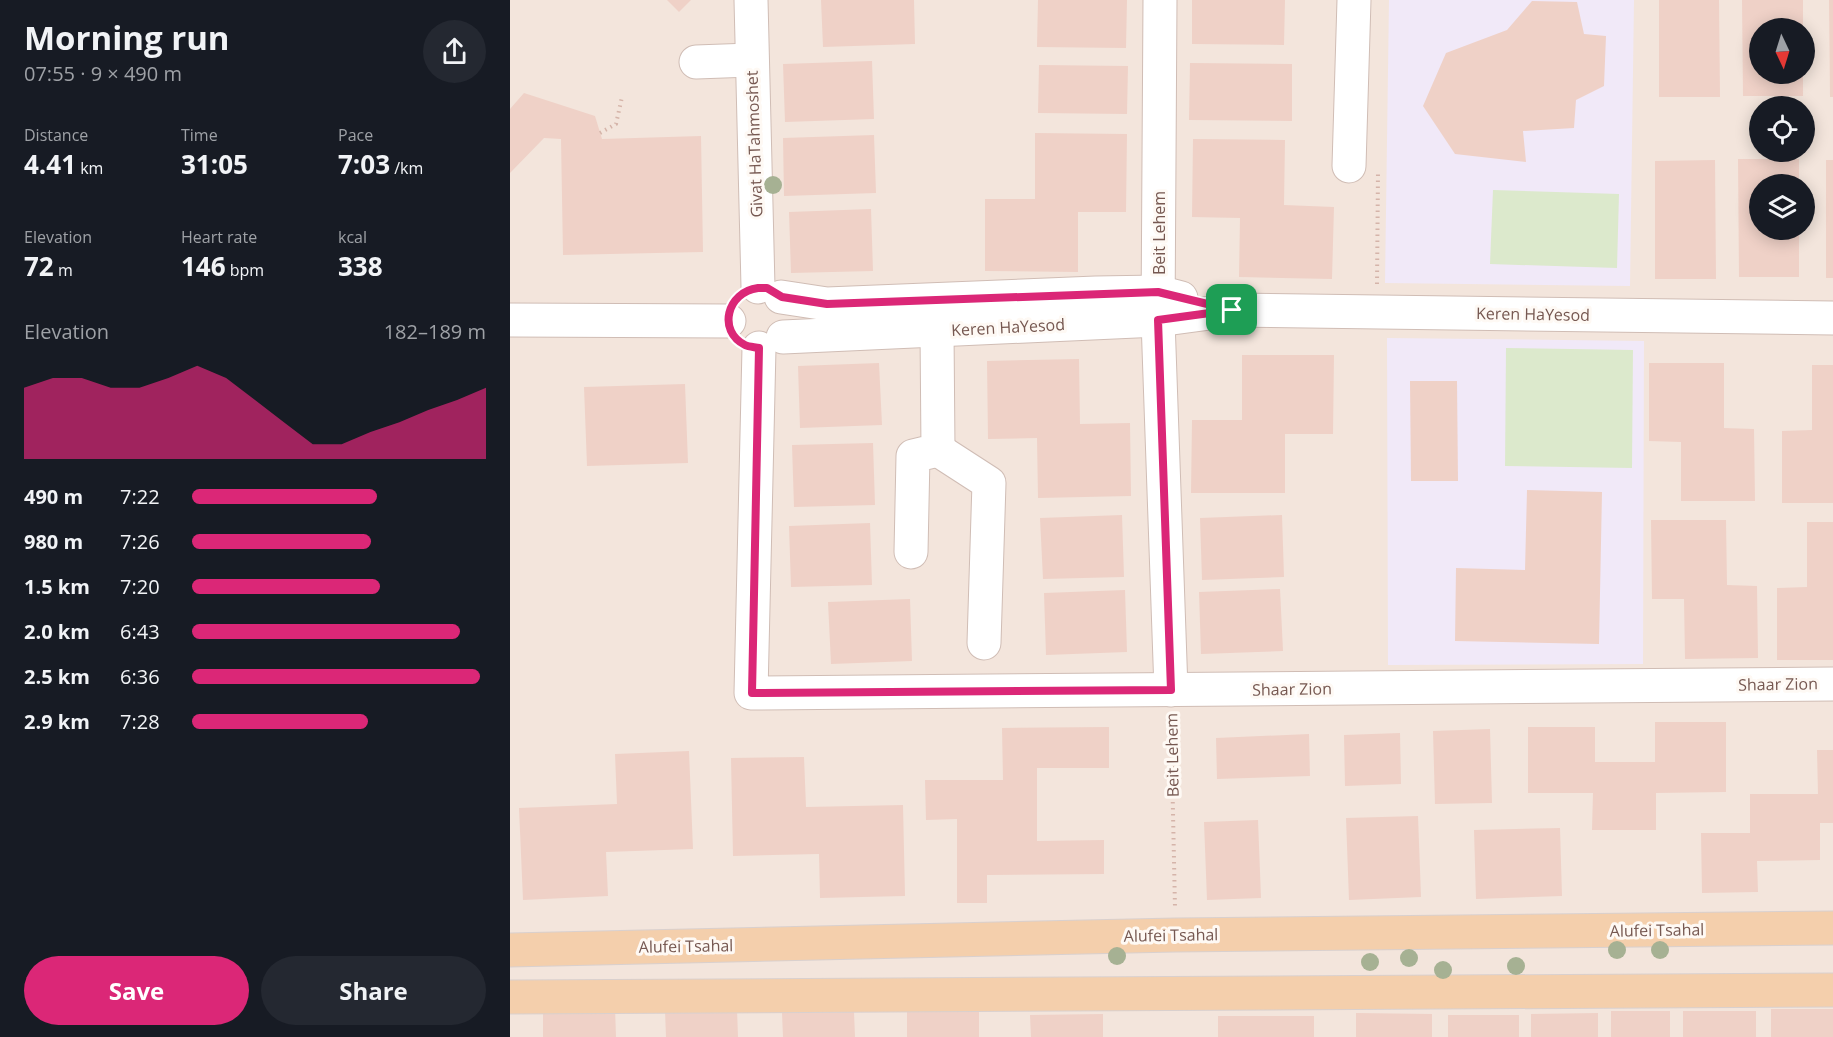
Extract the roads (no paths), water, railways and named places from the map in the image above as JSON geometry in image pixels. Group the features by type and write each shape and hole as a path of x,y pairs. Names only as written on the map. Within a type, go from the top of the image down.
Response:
{"main road":[{"name":"Alufei Tsahal","path":"510,950 1175,935 1833,928"},
{"path":"510,997 1833,990"}],"street":[{"name":"Givat HaTahmoshet","path":"751,0 751,60 770,292"},
{"name":"Beit Lehem","path":"1161,0 1158,306 1171,690"},
{"path":"1349,166 1354,0"},
{"path":"696,62 751,60"},
{"path":"748,289 770,292 786,304 790,321 771,343 745,345 734,335 729,321 729,311 733,302 748,289"},
{"name":"Keren HaYesod","path":"770,292 827,304 1158,306 1232,310 1833,318"},
{"name":"Keren HaYesod","path":"771,343 937,331 1158,306"},
{"path":"510,320 729,321"},
{"path":"937,331 938,450"},
{"name":"Shaar Zion","path":"771,343 752,693 1833,684"},
{"path":"911,552 914,456 938,450 989,483 984,643"}]}
